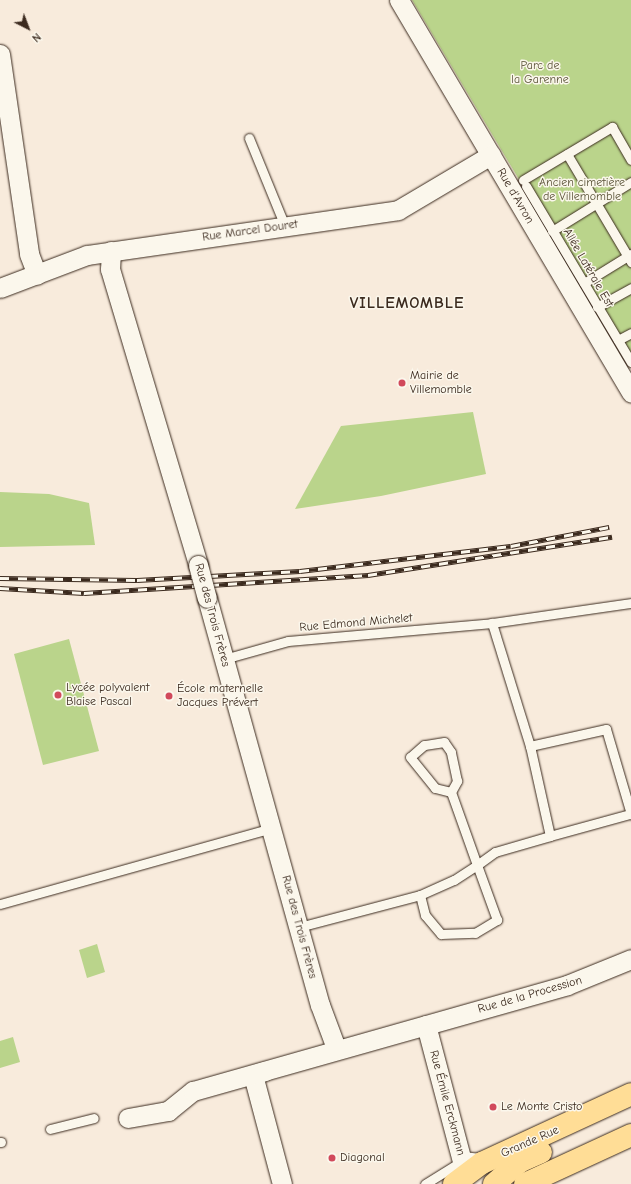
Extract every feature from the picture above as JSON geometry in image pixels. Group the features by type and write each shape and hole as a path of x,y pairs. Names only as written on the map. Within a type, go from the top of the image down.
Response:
{"main road":[{"name":"Grande Rue","path":"454,1184 472,1162 631,1094"},
{"name":"Grande Rue","path":"494,1184 519,1162 631,1110"},
{"path":"525,1184 631,1135"}],"street":[{"name":"Rue d'Avron","path":"399,0 631,392"},
{"path":"0,54 29,254 37,275"},
{"name":"Rue Marcel Douret","path":"0,288 37,275 67,261 110,251 398,210 491,155"},
{"name":"Rue des Trois Frères","path":"110,251 110,269 198,565 299,927 336,1048"},
{"name":"Rue de la Procession","path":"128,1118 168,1111 192,1091 253,1075 573,983 631,959"},
{"name":"Rue de la Procession","path":"253,1075 336,1048 426,1025"},
{"name":"Rue Émile Erckmann","path":"426,1025 472,1162"},
{"path":"253,1075 282,1184"}],"lane":[{"path":"584,283 630,257 596,204 567,154 612,127 631,160"},
{"path":"249,138 285,226"},
{"name":"Allée Latérale Est","path":"567,154 524,183 631,362"},
{"path":"552,230 631,182"},
{"path":"597,307 631,288"},
{"path":"618,340 631,333"},
{"name":"Rue Edmond Michelet","path":"224,659 288,641 492,623 631,603"},
{"path":"492,623 530,746 550,836"},
{"path":"299,927 420,895 454,880 495,852 630,814 606,729 530,746"},
{"path":"420,895 425,915 441,934 475,933 497,920 452,792 457,781 451,752 444,742 424,745 410,757 435,788 452,792"},
{"path":"0,904 272,828"},
{"path":"50,1129 94,1118"},
{"path":"425,1184 472,1162"}],"green space":[{"name":"Parc de la Garenne","path":"412,0 631,0 631,367 592,302"},
{"path":"473,412 486,474 381,496 295,509 341,426"},
{"path":"0,492 49,494 89,503 95,545 0,547"},
{"path":"69,639 99,751 43,765 14,654"},
{"path":"97,944 105,972 87,978 79,950"},
{"path":"13,1037 20,1062 0,1068 0,1041"}],"railway":[{"path":"0,578 137,580 300,571 511,546 609,527"},
{"path":"0,588 84,593 368,575 612,537"}],"place":[{"name":"Mairie de Villemomble","path":"402,383"},
{"name":"Lycée polyvalent Blaise Pascal","path":"58,695"},
{"name":"École maternelle Jacques Prévert","path":"169,696"},
{"name":"Le Monte Cristo","path":"493,1107"},
{"name":"Diagonal","path":"332,1158"}],"district":[{"name":"VILLEMOMBLE","path":"407,303"}],"park label":[{"name":"Ancien cimetière de Villemomble","path":"582,190"}]}
